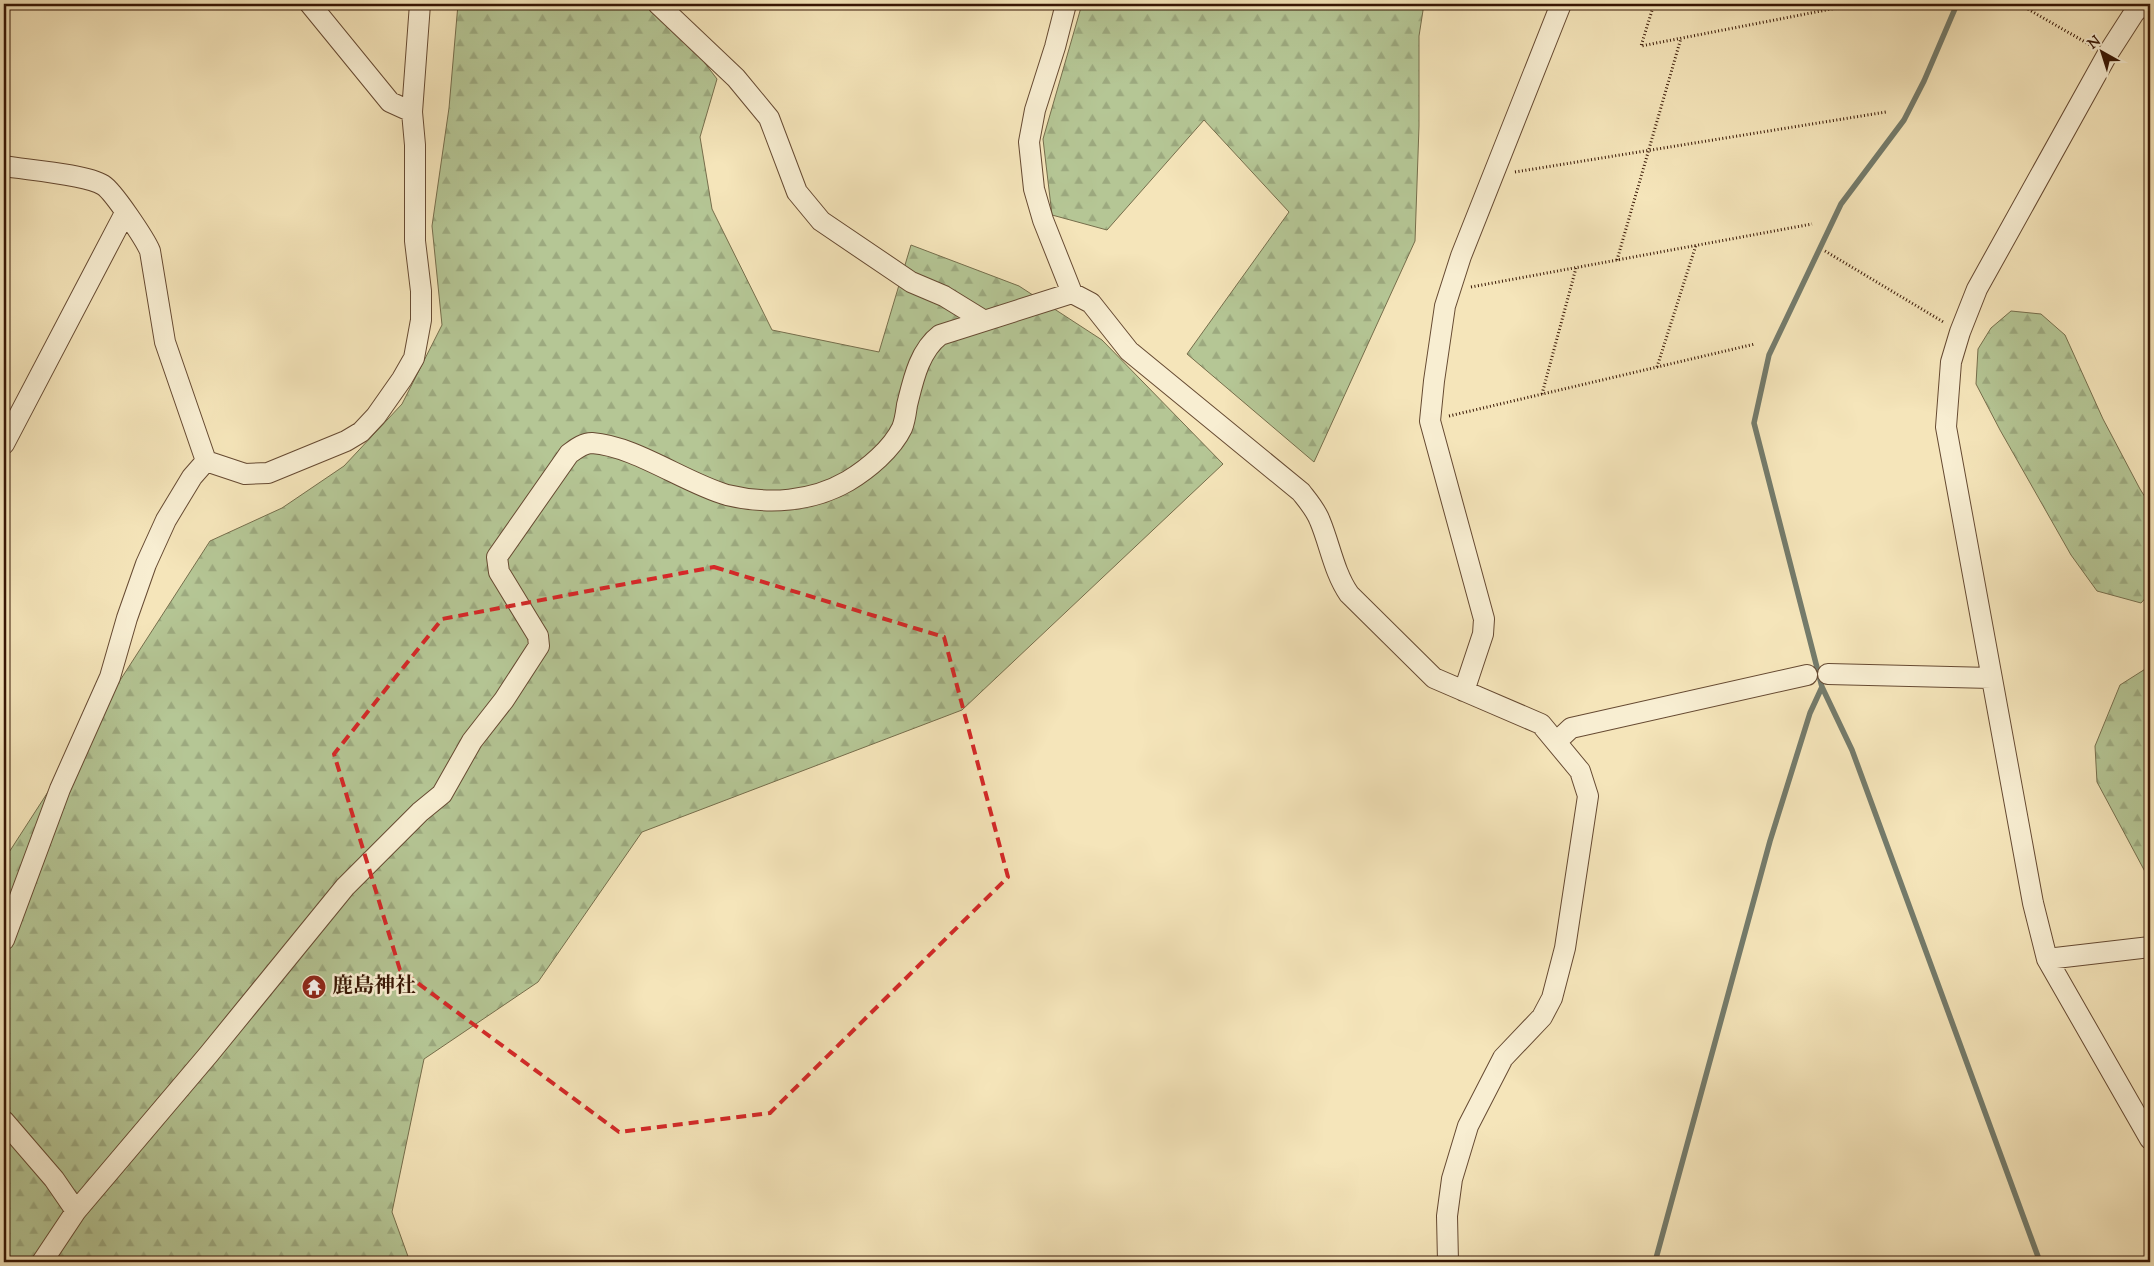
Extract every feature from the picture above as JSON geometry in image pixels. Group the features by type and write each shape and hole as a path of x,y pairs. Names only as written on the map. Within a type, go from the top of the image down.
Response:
{"street":[{"path":"310,4 390,102 412,112"},
{"path":"206,461 245,474 268,473 346,441 361,432 376,416 414,358 421,320 421,291 415,241 416,145 412,112 420,4"},
{"path":"658,4 736,78 769,118 797,192 821,221 911,282 944,296 983,320"},
{"path":"1066,4 1055,47 1035,110 1029,142 1034,189 1043,220 1072,293 1090,303 1129,351 1301,492 1312,505 1320,520 1340,581 1349,594 1434,678 1541,724 1580,771 1588,796 1565,948 1552,998 1542,1017 1504,1058 1468,1126 1452,1179 1448,1216 1448,1262"},
{"path":"1464,691 1483,634 1484,619 1430,421 1442,325 1461,256 1561,4"},
{"path":"2143,4 2134,13 2107,55 1977,289 1960,332 1951,362 1946,427 1991,678 2034,903 2047,959 2150,1139"},
{"path":"4,166 87,179 104,186 144,238 150,251 166,342 206,461"},
{"path":"4,444 125,213"},
{"path":"42,1262 76,1211 216,1047 345,887 420,812 442,794 472,741 504,700 538,646 538,636 499,572 497,557 569,454 580,446 591,443 620,450 726,494 755,500 784,500 818,495 849,480 883,454 902,428 914,376 930,342 940,335 983,320 1072,293"},
{"path":"4,940 60,789 110,677 127,618 146,564 166,520 192,477 206,461"},
{"path":"1828,674 1991,678"},
{"path":"1556,742 1571,728 1808,675"},
{"path":"2047,959 2150,947"},
{"path":"4,1121 54,1179 76,1211"}],"path":[{"path":"1654,4 1641,46 1857,4"},
{"path":"2019,4 2107,55"},
{"path":"1617,260 1681,38"},
{"path":"1494,176 1886,112"},
{"path":"1450,291 1812,224"},
{"path":"1657,367 1696,245"},
{"path":"1825,251 1960,332"},
{"path":"1542,394 1576,268"},
{"path":"1430,421 1755,344"}],"highlighted area":[{"path":"714,567 944,637 1008,877 770,1113 619,1132 400,970 334,754 442,619"}],"green space":[{"path":"458,4 660,4 717,79 700,137 712,209 772,330 879,352 911,245 1019,286 1102,340 1223,464 962,710 642,832 538,982 424,1059 392,1212 410,1262 4,1262 4,860 210,541 282,508 344,466 402,404 442,325 432,226 449,108"},
{"path":"1082,4 1424,4 1419,36 1419,126 1415,241 1314,462 1187,354 1289,212 1204,120 1107,230 1052,215 1043,139"},
{"path":"2011,311 2041,314 2065,335 2103,419 2150,505 2150,593 2141,603 2097,591 2071,555 1976,384 1978,349 1991,328"},
{"path":"2150,666 2150,881 2097,782 2095,746 2120,685"}],"waterway":[{"path":"1957,4 1924,81 1904,120 1841,204 1769,355 1754,423 1822,687 1852,750 2040,1262"},
{"path":"1655,1262 1770,841 1810,713 1822,687"}],"place":[{"name":"鹿島神社","path":"314,987"}]}
